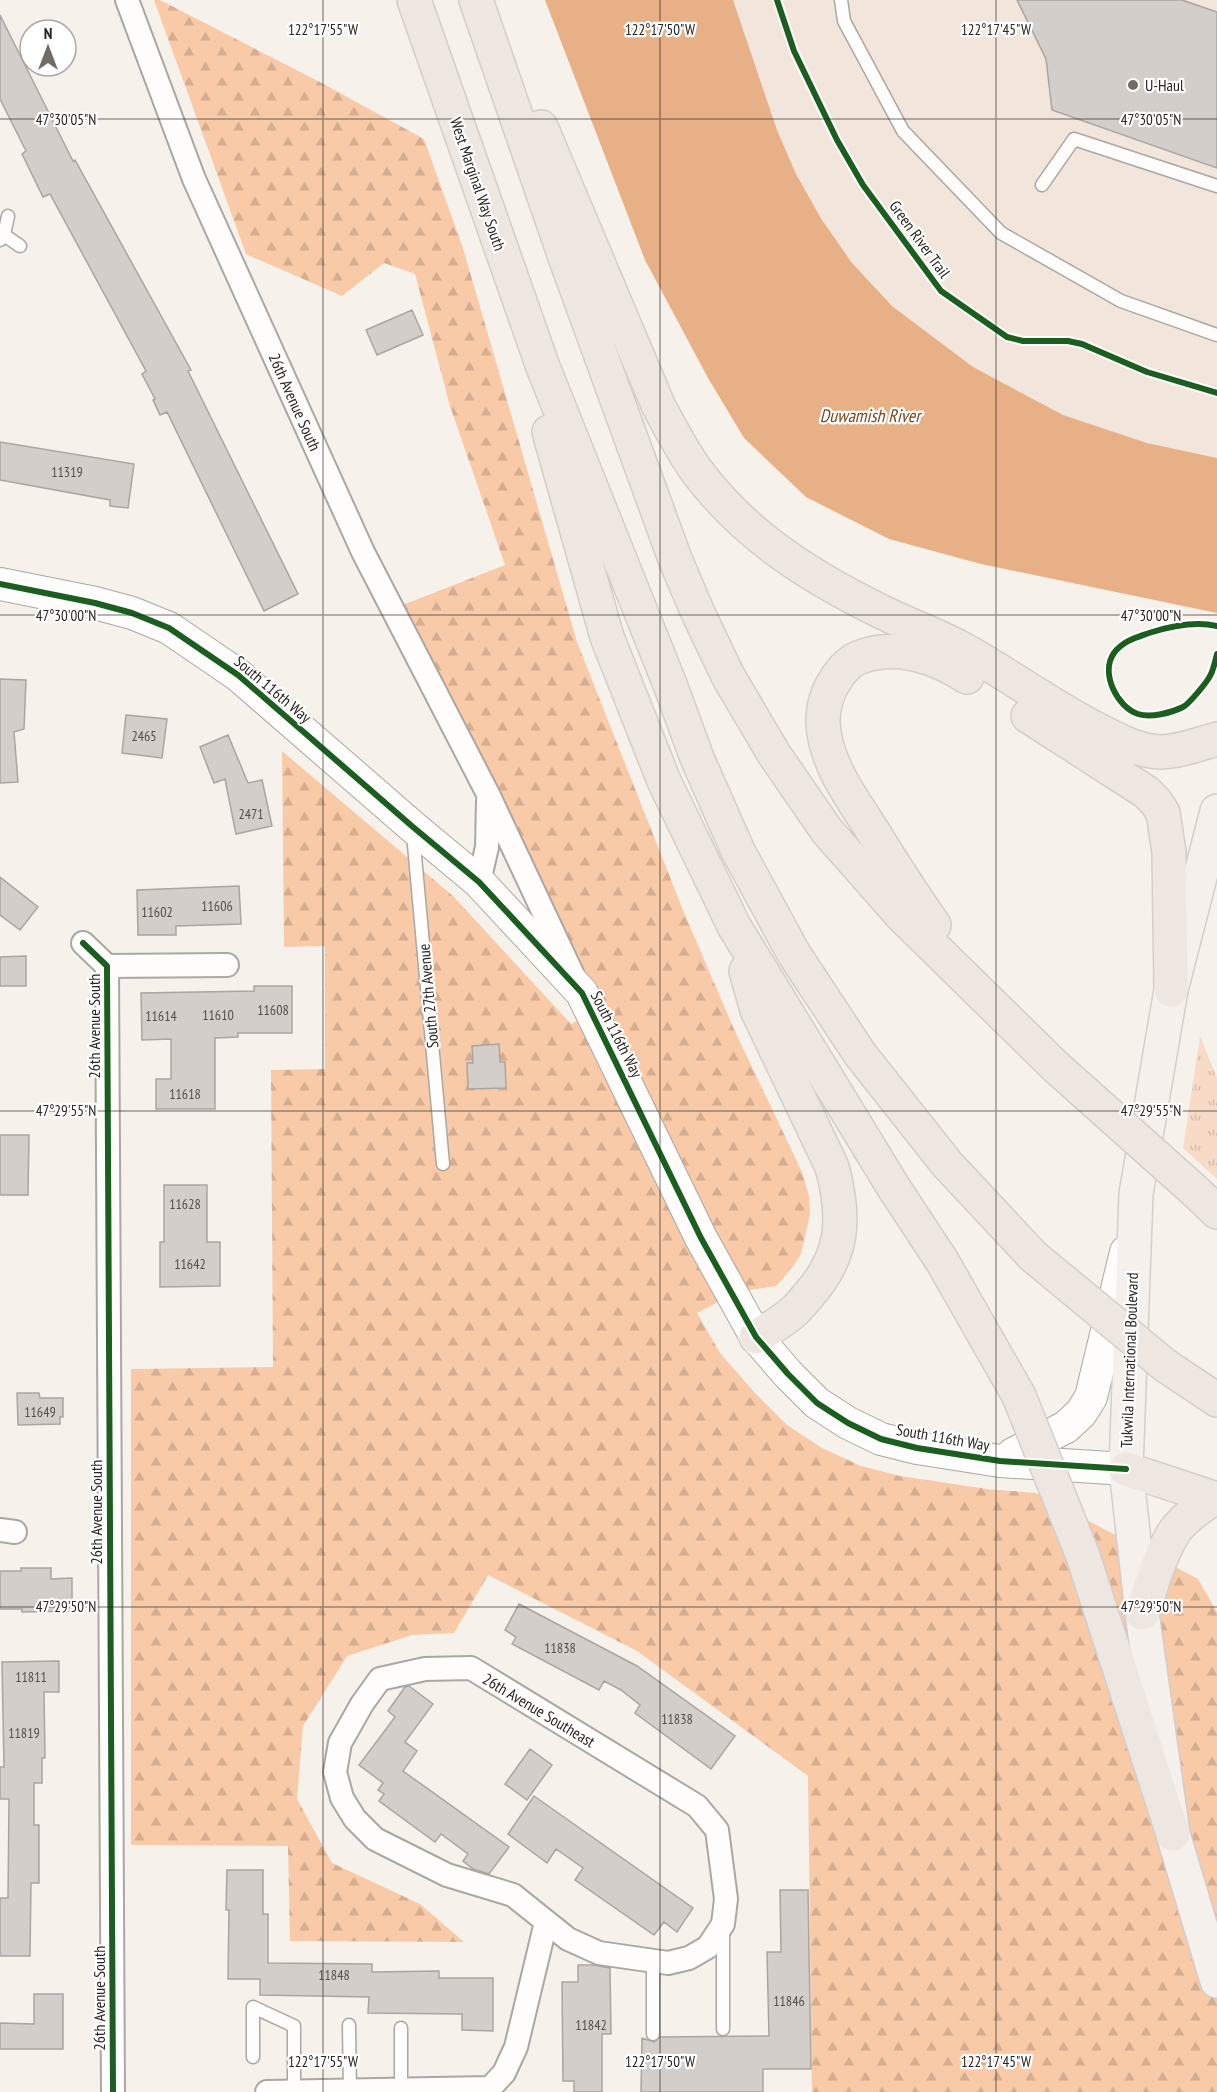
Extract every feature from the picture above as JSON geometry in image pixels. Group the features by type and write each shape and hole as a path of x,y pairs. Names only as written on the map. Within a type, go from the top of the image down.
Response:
{"highway":[{"name":"West Marginal Way South","path":"414,0 543,368 697,758 738,851 794,954 860,1054 925,1137 947,1164 1033,1256 1166,1366 1217,1400"},
{"path":"476,0 565,257 675,559 728,676 774,754 827,831 903,917 1056,1067 1206,1202"},
{"path":"489,0 655,398 679,445 699,474 726,505 748,527 783,555 819,579 880,611 927,630 969,652 1079,721 1121,742 1143,750 1161,752 1217,739"},
{"path":"543,368 544,416 607,637 664,781 734,926 894,1188 942,1261 1019,1396 1083,1556 1173,1834"},
{"path":"980,990 907,886 848,792 835,767 823,723 825,701 839,674 862,656 883,652 907,653 933,658 952,667 1122,776 1146,792 1156,802 1163,813 1169,852 1171,990"},
{"path":"734,926 757,1010 832,1167 840,1194 841,1218 831,1264 819,1283 792,1313 756,1337"},
{"path":"1126,1469 1215,1498"},
{"path":"1142,1613 1163,1555 1176,1528 1189,1515 1215,1498"}],"main road":[{"name":"Tukwila International Boulevard","path":"1217,811 1171,990 1136,1194 1133,1222 1126,1469 1142,1613 1173,1834 1217,1981"}],"street":[{"name":"26th Avenue South","path":"127,0 194,179 363,552 488,794 582,993"},
{"name":"South 116th Way","path":"0,584 95,603 169,628 238,675 479,882 582,993 701,1238 756,1337 817,1403 848,1423 882,1439 917,1448 1000,1461 1126,1469"},
{"name":"26th Avenue South","path":"479,882 487,847 488,794"},
{"name":"26th Avenue South","path":"83,943 107,966 113,2092"},
{"path":"107,966 227,965"},
{"path":"1000,1461 1066,1427 1081,1413 1091,1397 1133,1222"},
{"name":"26th Avenue Southeast","path":"471,1668 697,1806 717,1830 726,1899 723,1924 708,1947 689,1958 668,1963 599,1953 568,1939 546,1922 513,1895 447,1875 375,1839 355,1819 342,1798 334,1772 340,1743 362,1704 380,1679 425,1670 471,1668"},
{"path":"267,2092 490,2088 504,2073 516,2047 546,1922"}],"lane":[{"path":"841,0 844,21 903,131 1001,233 1121,301 1217,335"},
{"path":"1042,185 1074,139 1217,186"},
{"path":"8,216 2,238 20,246"},
{"name":"South 27th Avenue","path":"413,827 443,1164"},
{"path":"723,1924 723,2029"},
{"path":"652,1960 652,2034"},
{"path":"253,2057 253,2007 294,2026 294,2092"},
{"path":"349,2025 350,2091"},
{"path":"401,2028 401,2090"}],"shaded area":[{"path":"733,0 1217,0 1217,458 1147,443 1063,415 973,367 892,306 852,264 822,220 796,174 777,130"}],"green space":[{"path":"154,0 160,0 318,81 424,139 463,248 577,642 683,910 733,1027 802,1172 809,1196 810,1215 801,1254 776,1286 737,1292 697,1313 720,1353 787,1425 822,1448 861,1466 900,1476 987,1489 1036,1493 1198,1579 1217,1612 1217,2092 812,2092 808,1776 637,1651 488,1575 454,1633 412,1635 347,1656 303,1726 297,1799 332,1863 420,1904 464,1942 290,1941 288,1846 131,1845 131,1369 273,1367 271,1070 325,1069 325,946 284,947 282,751 453,896 571,1024 599,1009 400,606 505,565 450,406 415,274 384,263 342,296 246,254"},
{"path":"1200,1036 1217,1078 1217,1179 1183,1148"}],"water":[{"name":"Duwamish River","path":"545,0 733,0 777,130 796,174 822,220 852,263 892,306 973,367 1063,415 1147,443 1217,458 1217,613 981,564 889,539 806,497 744,438 708,378 645,260"}],"building":[{"name":"U-Haul","path":"1017,0 1182,0 1217,12 1217,168 1052,110 1046,59"},
{"path":"0,15 18,51 18,78 32,78 73,161 75,160 191,370 188,371 298,594 264,611 167,412 160,415 153,400 155,399 142,374 146,371 50,194 43,197 22,154 26,151 0,99"},
{"path":"412,310 423,335 377,355 366,330"},
{"path":"0,442 134,464 128,508 110,506 110,500 0,480"},
{"path":"0,679 26,680 24,729 14,732 18,782 0,783"},
{"path":"126,715 167,719 162,758 122,753"},
{"path":"228,735 248,783 262,780 272,826 236,834 225,779 214,783 200,747"},
{"path":"0,877 38,907 20,930 0,915"},
{"path":"239,886 241,924 176,926 176,935 138,935 137,890"},
{"path":"26,956 26,986 0,986 0,957"},
{"path":"254,986 292,986 292,1033 238,1033 238,1037 215,1038 215,1109 156,1109 156,1079 171,1079 171,1039 142,1040 141,993 254,991"},
{"path":"499,1044 500,1062 505,1062 506,1088 468,1089 467,1063 473,1063 472,1046"},
{"path":"0,1135 29,1135 28,1195 0,1195"},
{"path":"164,1185 207,1185 207,1242 220,1242 220,1286 160,1287 160,1242 164,1242"},
{"path":"17,1393 39,1393 40,1398 63,1398 63,1417 60,1417 60,1424 18,1425"},
{"path":"21,1568 51,1568 51,1579 72,1578 72,1611 22,1612 22,1609 0,1609 0,1571 21,1571"},
{"path":"519,1604 637,1666 735,1736 711,1769 635,1713 640,1705 621,1690 604,1681 599,1690 512,1644 516,1637 505,1630"},
{"path":"59,1661 59,1692 44,1692 45,1758 42,1758 42,1783 34,1783 34,1825 39,1825 39,1883 31,1883 30,1956 0,1956 0,1898 8,1898 9,1799 0,1799 0,1767 4,1767 2,1662"},
{"path":"409,1686 433,1704 405,1742 417,1751 403,1771 509,1847 489,1874 473,1869 463,1861 468,1854 441,1834 435,1842 379,1801 384,1794 378,1790 383,1783 359,1765 395,1717 388,1711 405,1687"},
{"path":"530,1749 552,1765 527,1800 505,1784"},
{"path":"534,1796 693,1908 677,1932 664,1922 654,1935 575,1880 583,1868 556,1849 547,1863 508,1834"},
{"path":"227,1870 263,1870 263,1914 268,1914 268,1963 372,1964 372,1972 439,1971 439,1978 493,1978 493,2031 462,2030 462,2014 368,2013 369,1997 260,1995 260,1979 228,1979"},
{"path":"780,1890 808,1890 811,2069 763,2069 763,2092 641,2092 642,2038 654,2042 660,2037 769,2036 767,1952 781,1952"},
{"path":"578,1965 610,1968 611,2034 602,2034 602,2092 574,2092 574,2081 563,2081 562,1982 578,1982"},
{"path":"34,1994 63,1994 63,2049 0,2049 0,2023 34,2024"}],"cycle path":[{"name":"Green River Trail","path":"777,0 794,51 837,140 863,185 941,291 1007,337 1023,341 1068,341 1082,344 1147,372 1217,393"},
{"path":"0,584 95,603 132,613 169,628 238,675 479,882 582,993 701,1238 756,1337 817,1403 848,1423 881,1439 917,1448 1000,1461 1126,1469"},
{"path":"1217,626 1200,624 1174,626 1130,640 1114,653 1110,661 1110,679 1117,697 1130,710 1143,715 1167,713 1183,707 1198,693 1211,673 1217,654"},
{"path":"83,943 107,966 113,2092"}],"place":[{"name":"U-Haul","path":"1133,85"}]}
